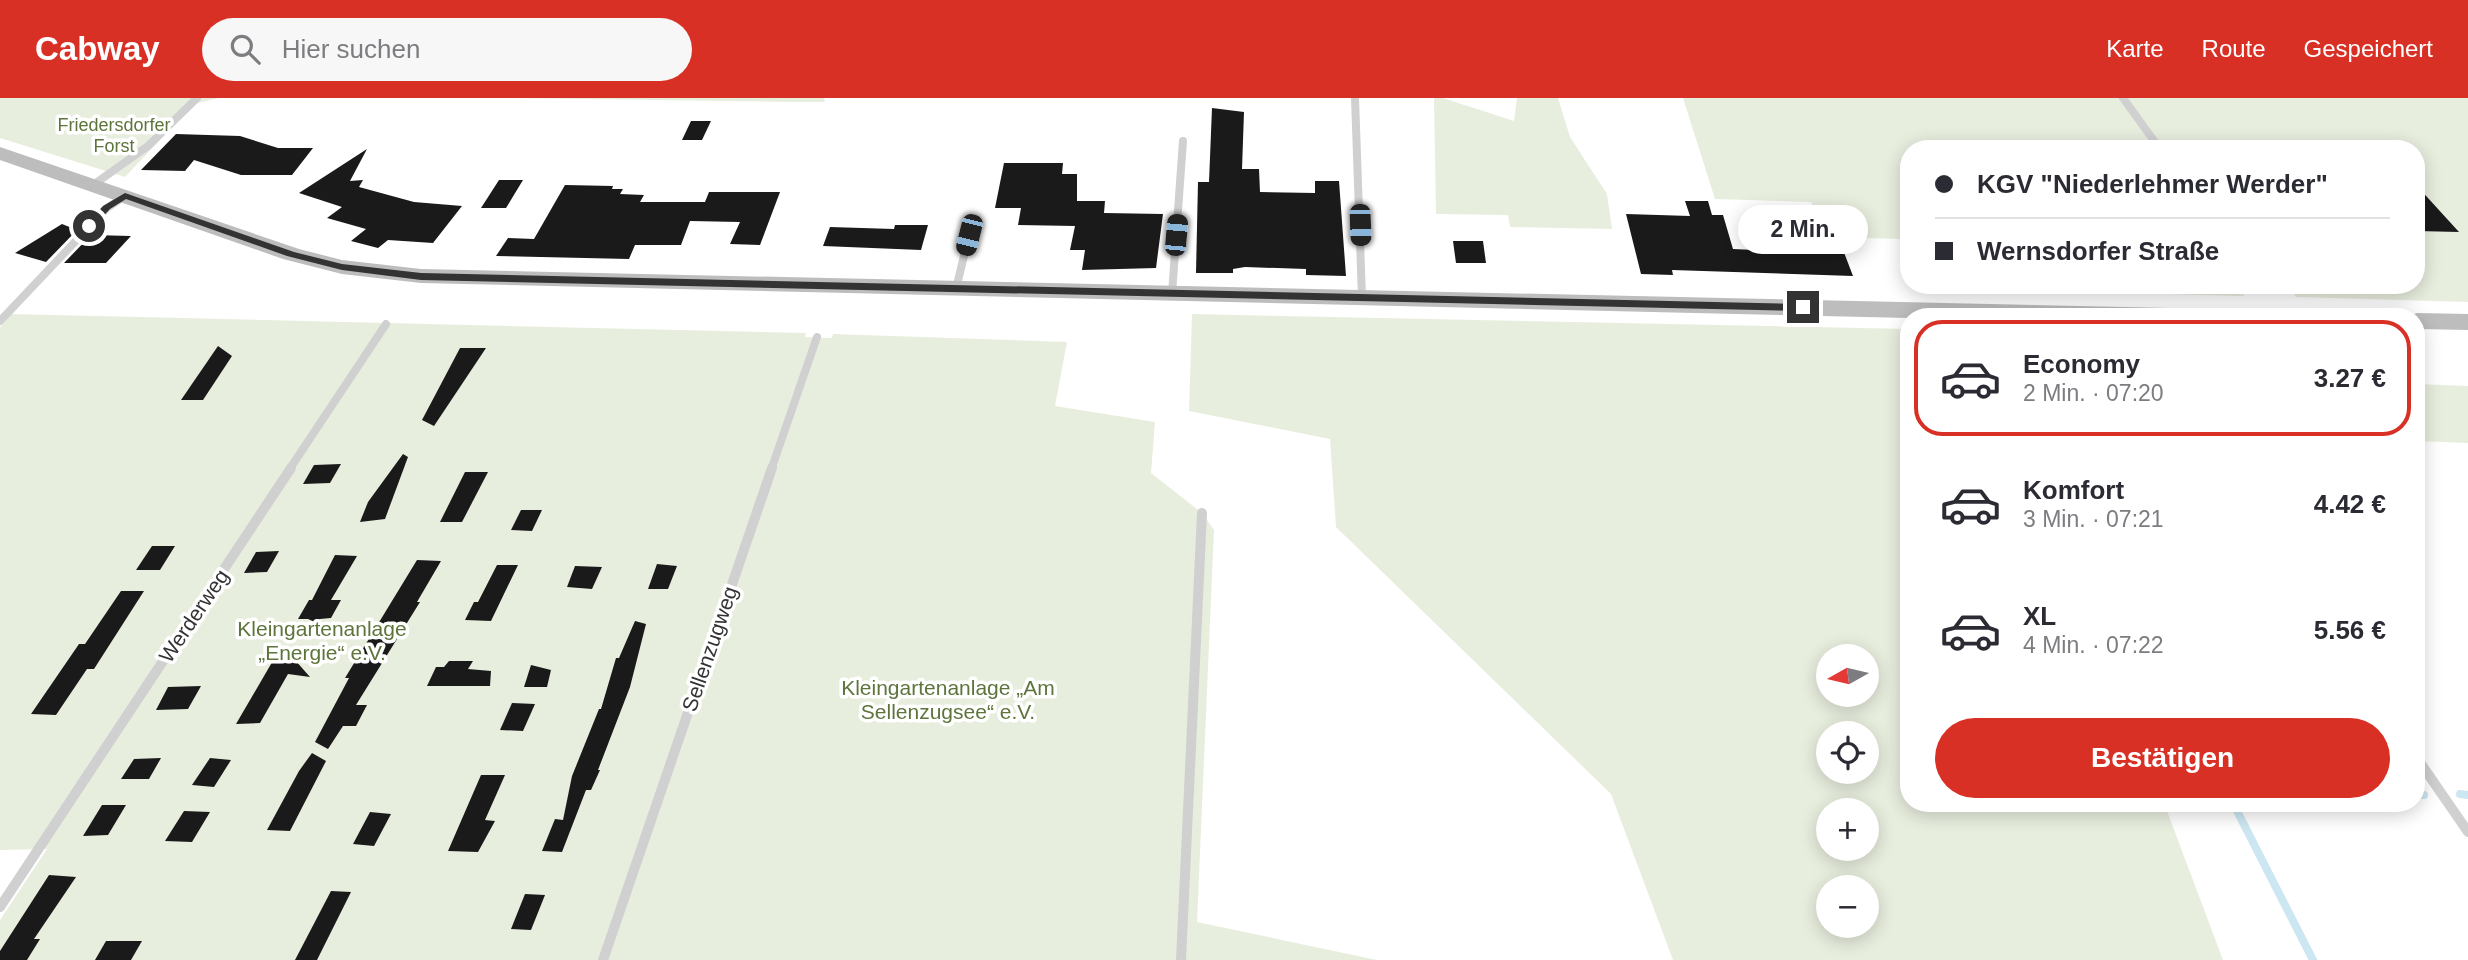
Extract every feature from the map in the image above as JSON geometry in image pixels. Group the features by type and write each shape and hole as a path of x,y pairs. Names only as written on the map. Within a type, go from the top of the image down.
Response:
{"main road":[{"path":"0,153 291,254 342,267 383,273 533,280 1900,310"},
{"path":"2425,321 2468,322"}],"lane":[{"path":"93,185 115,173 163,134 197,98"},
{"path":"1355,98 1362,298"},
{"path":"2123,98 2153,140"},
{"path":"1172,294 1183,141"},
{"path":"0,321 107,208 125,196"},
{"path":"956,289 969,235"},
{"name":"Werderweg","path":"0,907 255,526 386,324"},
{"name":"Sellenzugweg","path":"603,960 817,337"},
{"path":"1181,960 1202,513"},
{"path":"2425,770 2468,832"}],"green space":[{"name":"Friedersdorfer Forst","path":"0,98 219,98 194,104 125,177 0,138"},
{"path":"511,98 824,98 825,102 792,102"},
{"path":"1434,98 1443,98 1514,121 1517,98 1558,98 1570,137 1607,194 1612,229 1510,227 1508,215 1436,214"},
{"path":"1683,98 2468,98 2468,302 2296,297 2294,294 2425,294 2425,140 1900,140 1900,239 1826,237 1811,202 1715,199"},
{"path":"2166,294 2243,294 2244,296"},
{"path":"11,314 806,333 805,337 832,338 833,334 1067,342 1055,406 1155,422 1151,473 1202,513 1214,530 1197,922 1377,960 0,960 0,920 47,849 0,850 0,327"},
{"path":"1192,314 1900,329 1900,812 2167,812 2223,960 1673,960 1611,794 1336,527 1330,439 1189,411"},
{"path":"2425,384 2468,386 2468,443 2425,441"}],"building":[{"path":"1212,108 1244,112 1242,169 1259,169 1260,192 1315,193 1315,181 1339,181 1346,276 1306,275 1306,269 1245,267 1233,269 1233,273 1196,273 1198,182 1209,182"},
{"path":"691,121 711,121 702,140 682,140"},
{"path":"176,134 240,136 278,148 313,148 292,175 241,175 194,160 185,171 141,170"},
{"path":"367,149 350,181 363,180 359,187 414,202 462,206 433,243 388,240 378,248 351,241 366,229 327,218 342,207 299,193"},
{"path":"1004,163 1063,163 1062,174 1077,174 1077,201 1105,201 1104,213 1163,214 1156,268 1082,270 1085,250 1070,250 1075,226 1018,225 1021,208 995,208"},
{"path":"499,180 523,180 506,208 481,208"},
{"path":"565,185 613,186 612,189 623,189 620,194 644,195 640,202 705,202 709,192 780,192 760,245 730,244 740,222 690,221 681,245 635,245 629,259 496,256 508,238 534,239"},
{"path":"2425,195 2459,232 2425,231"},
{"path":"1685,201 1708,201 1712,215 1723,215 1733,249 1776,251 1772,239 1840,242 1853,276 1672,270 1673,275 1641,274 1626,214 1690,216"},
{"path":"62,224 77,230 46,262 15,253"},
{"path":"895,225 928,225 921,250 823,246 830,227 894,229"},
{"path":"91,235 131,236 106,263 64,263"},
{"path":"1453,241 1483,241 1486,263 1456,263"},
{"path":"218,346 232,356 203,400 181,400"},
{"path":"460,348 486,348 434,426 422,420"},
{"path":"403,454 408,457 385,519 360,522 368,502"},
{"path":"341,464 330,483 303,484 314,465"},
{"path":"465,472 488,472 462,522 440,522"},
{"path":"521,510 542,510 532,531 511,530"},
{"path":"152,546 175,546 160,570 136,570"},
{"path":"279,551 267,572 244,573 256,552"},
{"path":"335,555 357,556 331,600 341,600 331,618 320,619 317,623 298,619 309,600 312,600"},
{"path":"417,560 441,561 417,602 420,602 356,705 367,705 356,726 343,726 328,749 315,742 349,678 345,678"},
{"path":"657,564 677,566 668,589 648,589"},
{"path":"497,565 518,565 491,621 465,620 474,602 478,602"},
{"path":"575,566 602,567 592,589 567,587"},
{"path":"121,591 144,591 94,669 87,669 56,715 31,714 79,644 85,644"},
{"path":"635,621 646,624 630,687 600,770 591,790 586,790 562,852 542,851 555,819 563,820 572,776 601,709 616,658 619,658"},
{"path":"300,651 295,660 310,677 288,674 260,723 236,724 278,652"},
{"path":"449,661 473,661 468,669 491,671 490,686 427,686 436,667 444,667"},
{"path":"531,665 551,670 547,687 524,687"},
{"path":"201,686 188,709 156,710 168,687"},
{"path":"512,703 535,704 523,731 500,730"},
{"path":"312,753 326,761 290,831 267,830 299,771"},
{"path":"161,758 149,779 121,779 134,759"},
{"path":"210,758 231,760 214,787 192,785"},
{"path":"481,775 505,775 485,820 495,821 478,852 448,851"},
{"path":"102,805 126,805 108,835 83,836"},
{"path":"184,811 210,812 192,842 165,841"},
{"path":"370,812 391,814 374,846 353,844"},
{"path":"49,875 76,877 34,939 40,939 27,960 0,960 0,951"},
{"path":"331,891 351,892 317,960 295,960"},
{"path":"525,894 545,895 531,930 511,929"},
{"path":"106,941 142,941 131,960 95,960"}],"waterway":[{"path":"2460,794 2468,795"},
{"path":"2238,812 2313,960"}],"route":[{"path":"89,226 107,208 125,196 291,254 342,267 421,276 1803,307"}],"park label":[{"name":"Kleingartenanlage „Energie“ e.V.","path":"322,641"},
{"name":"Kleingartenanlage „Am Sellenzugsee“ e.V.","path":"948,700"}]}
